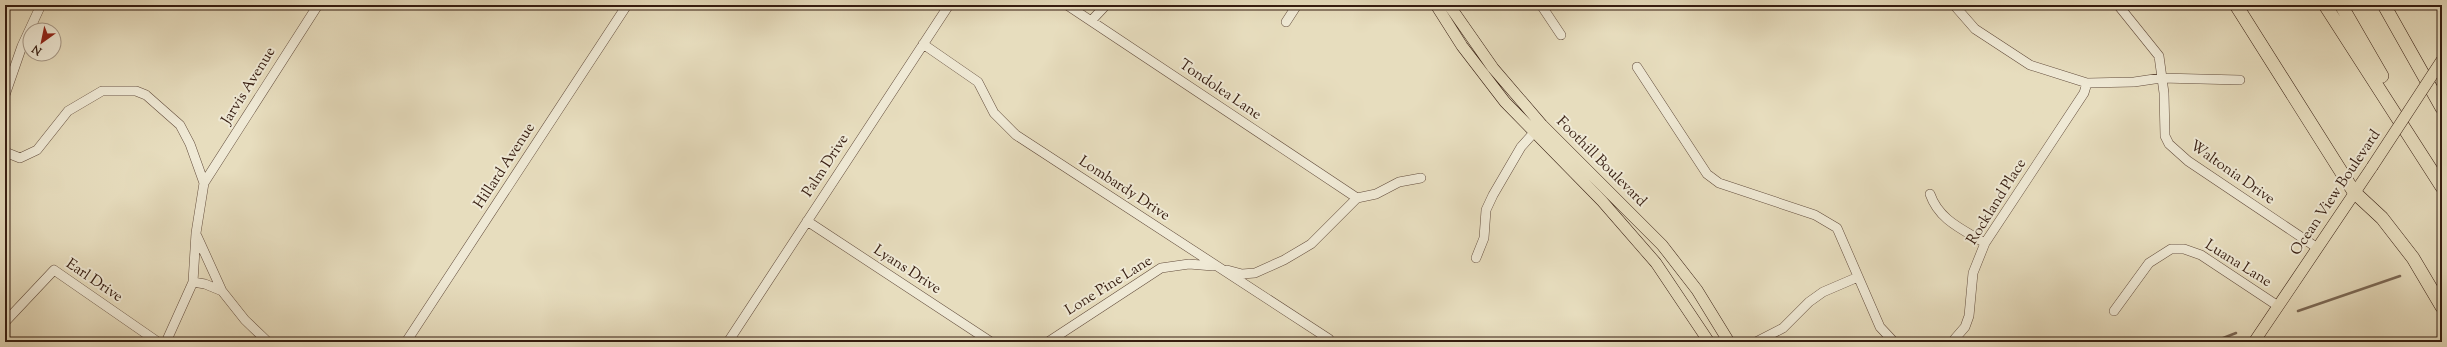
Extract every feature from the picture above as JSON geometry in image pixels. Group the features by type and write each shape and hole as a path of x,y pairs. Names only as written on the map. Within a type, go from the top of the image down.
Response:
{"highway":[{"path":"2236,5 2354,192 2382,218 2413,258 2442,307"},
{"path":"2325,5 2442,187"},
{"path":"2341,5 2442,179"},
{"path":"2384,5 2442,108"},
{"path":"2394,5 2400,34"}],"main road":[{"name":"Foothill Boulevard","path":"1436,5 1483,75 1538,128 1610,192 1662,245 1680,266 1729,342"},
{"name":"Foothill Boulevard","path":"1449,5 1493,68 1538,128 1656,263 1709,342"},
{"name":"Ocean View Boulevard","path":"2254,342 2442,60"},
{"path":"1602,201 1610,192"}],"street":[{"path":"5,95 22,46 41,5"},
{"name":"Jarvis Avenue","path":"204,183 318,5"},
{"name":"Hillard Avenue","path":"406,342 627,5"},
{"name":"Palm Drive","path":"728,342 949,5"},
{"name":"Tondolea Lane","path":"1067,5 1357,198"},
{"path":"1091,21 1106,5"},
{"path":"1286,22 1297,5"},
{"path":"1541,5 1561,35"},
{"path":"1954,5 1975,29 2003,50 2030,65 2087,83 2134,82 2161,78 2240,80"},
{"name":"Waltonia Drive","path":"2118,5 2159,56 2165,136 2179,154 2316,248"},
{"name":"Lombardy Drive","path":"923,44 978,82 994,113 1016,135 1328,339"},
{"path":"1637,66 1707,174 1719,183 1735,190 1815,215 1831,223 1837,228 1880,327 1894,342"},
{"name":"Rockland Place","path":"1952,342 1965,327 1969,316 1973,273 1985,243 2084,93 2087,83"},
{"path":"5,152 20,158 37,150 68,111 102,91 136,90 146,95 180,125 190,144 204,183 196,233 193,282 166,342"},
{"path":"1476,258 1484,238 1486,210 1493,195 1521,147 1538,128"},
{"path":"1357,198 1376,194 1399,182 1421,178"},
{"path":"1930,194 1935,207 1941,216 1985,243"},
{"name":"Lone Pine Lane","path":"1048,342 1161,268 1189,264 1217,267 1248,274 1284,260 1311,244 1357,198"},
{"name":"Lyans Drive","path":"807,221 991,342"},
{"path":"196,233 222,291 245,320 268,342"},
{"name":"Luana Lane","path":"2114,311 2149,263 2171,249 2184,249 2201,255 2278,306"},
{"name":"Earl Drive","path":"5,322 54,270 158,342"},
{"path":"1756,342 1782,328 1809,302 1823,292 1858,277"},
{"path":"193,282 205,284 222,291"}],"waterway":[{"path":"2298,311 2400,276"},
{"path":"2213,342 2236,333"}]}
